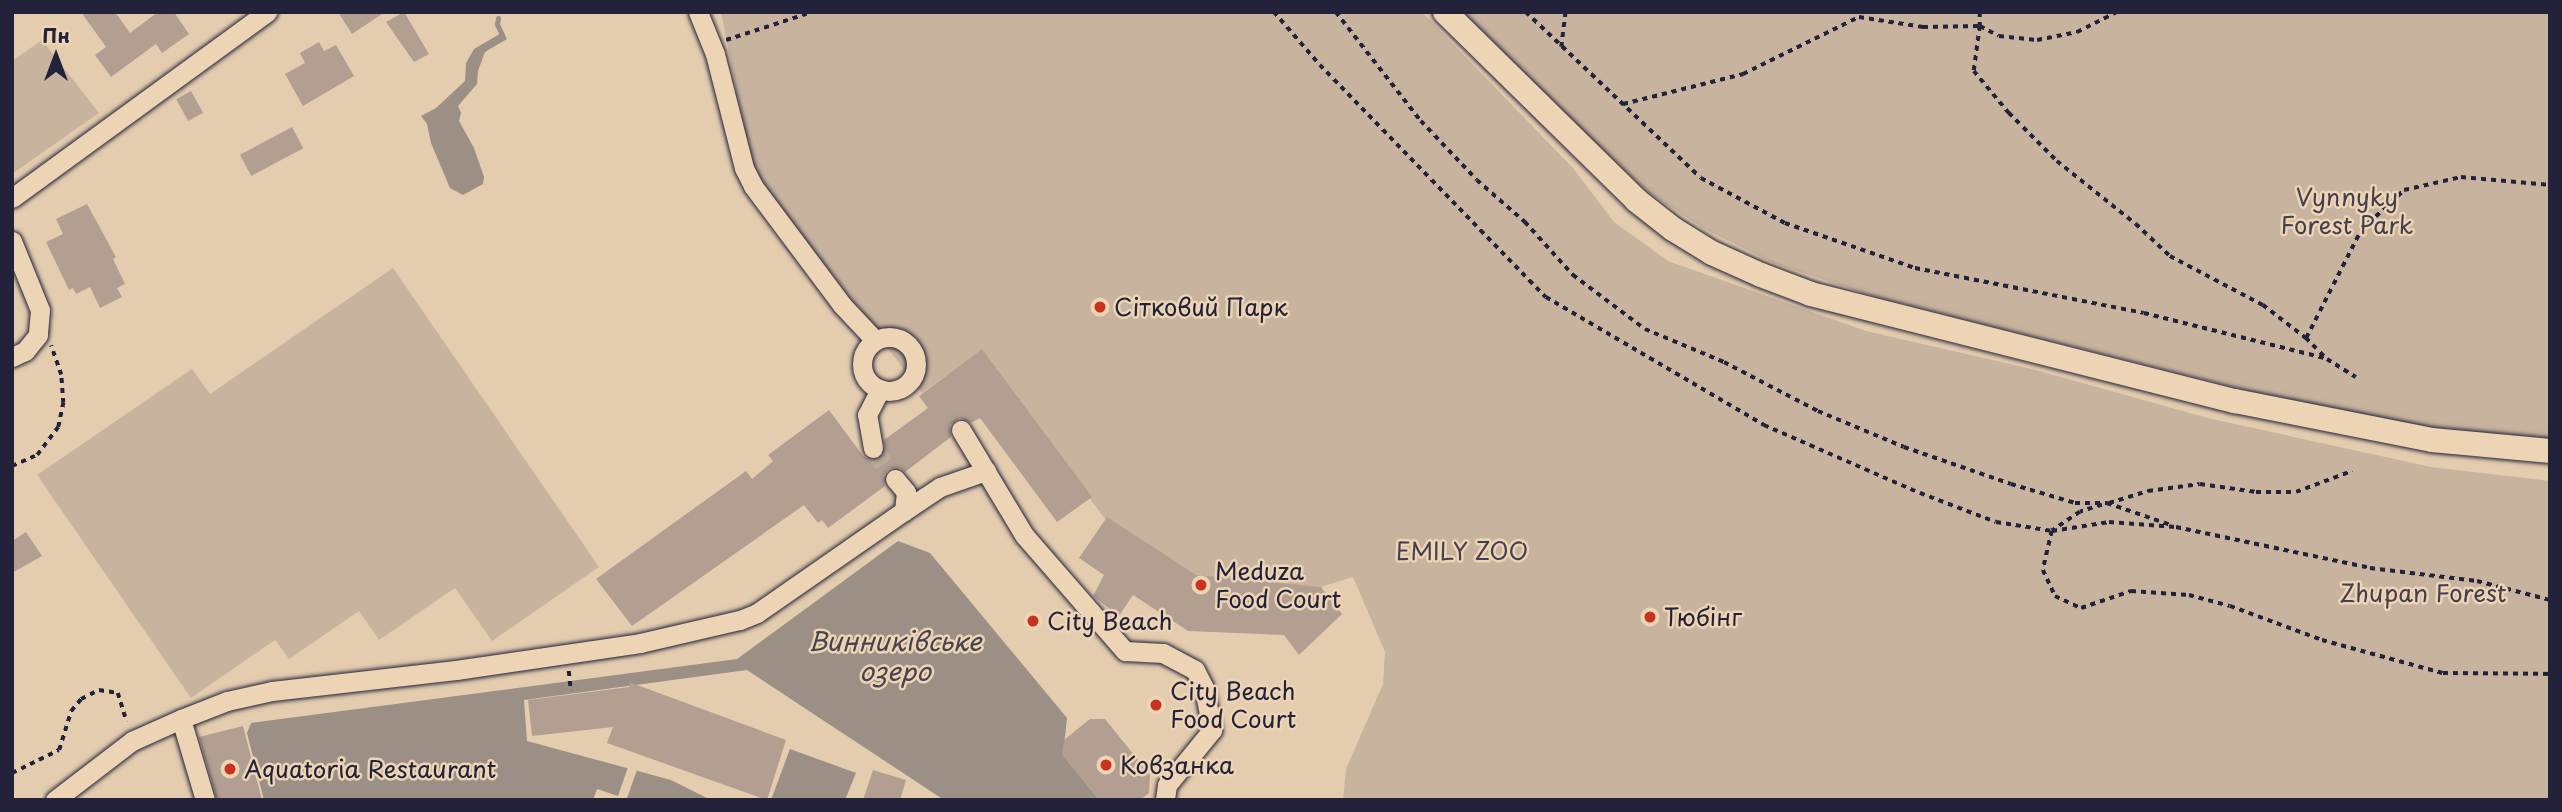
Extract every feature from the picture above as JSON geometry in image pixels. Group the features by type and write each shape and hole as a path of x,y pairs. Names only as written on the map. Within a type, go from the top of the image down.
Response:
{"main road":[{"path":"1444,12 1636,200 1673,229 1712,253 1761,275 1837,301 2235,401 2432,440 2550,451"}],"street":[{"path":"12,198 267,12"},
{"path":"698,12 711,45 744,168 752,186 842,305 874,340"},
{"path":"12,241 40,310 38,335 25,351 12,358"},
{"path":"889,337 905,342 915,355 913,375 904,386 888,391 866,379 862,363 867,348 874,340 889,337"},
{"path":"873,448 867,415 880,389"},
{"path":"961,430 1024,535 1125,651 1163,653 1195,670 1204,688 1212,730 1167,785 1165,800"},
{"path":"55,800 132,741 227,701 272,691 456,670 704,631 757,613 940,487 986,471"},
{"path":"895,479 906,492 904,511"},
{"path":"181,719 205,800"}],"path":[{"path":"711,45 812,12"},
{"path":"1274,12 1320,65 1546,297 1764,425 1996,522 2052,531 2109,522 2176,527"},
{"path":"1336,12 1395,89 1476,180 1525,222 1573,275 1645,329 1724,362 1818,411 1905,447 2075,503 2107,503 2176,527 2370,568 2477,582 2550,600"},
{"path":"1527,12 1700,178 1785,223 1916,268 2144,313 2327,359"},
{"path":"1561,47 1565,12"},
{"path":"1980,12 1974,71 2009,113 2057,161 2136,224 2169,256 2263,305 2306,338 2327,359 2356,377"},
{"path":"1623,104 1743,74 1859,17 1923,27 1980,26 1999,36 2037,40 2077,32 2117,12"},
{"path":"2306,338 2361,230 2404,190 2461,177 2550,185"},
{"path":"12,466 37,455 49,443 58,427 63,403 61,375 40,310"},
{"path":"2352,471 2296,492 2256,492 2200,484 2148,491 2107,503 2080,512 2052,531 2043,570 2055,596 2081,608 2132,591 2189,595 2230,606 2322,640 2443,673 2550,674"},
{"path":"12,773 59,750 71,711 81,699 104,688 118,693 132,741"}],"green space":[{"path":"721,12 1422,12 1573,168 1614,222 1668,261 1866,331 2032,369 2208,418 2431,467 2550,481 2550,800 1343,800 1346,769 1383,684 1385,652 1353,577 1321,587 1203,578 1182,569 1105,519 980,351 922,393 752,170"},
{"name":"Vynnyky Forest Park","path":"1454,12 2550,12 2550,448 2313,407 1876,297 1773,263 1704,229 1648,192"},
{"path":"42,40 99,113 12,174 12,61"},
{"path":"393,268 599,567 492,641 455,588 379,640 359,611 289,659 275,640 191,698 37,475 192,369 210,394"}],"water":[{"path":"503,32 507,39 485,52 478,71 477,84 458,106 461,113 459,121 474,148 484,177 483,184 463,195 450,188 431,143 427,124 421,116 436,108 465,81 466,63 474,49"},
{"name":"Винниківське озеро","path":"898,541 930,553 1067,718 1063,755 1099,800 944,800 747,670 524,700 527,741 671,780 711,800 264,800 247,733 251,723 737,659"},
{"path":"790,749 856,773 845,800 771,800"}],"pier":[{"path":"628,767 637,770 627,798 630,800 593,800 597,789 618,796"}],"building":[{"path":"81,12 115,12 130,33 158,12 174,12 189,34 162,53 156,44 111,77 95,55 106,47"},
{"path":"338,12 385,12 352,34"},
{"path":"404,12 429,54 414,62 386,22"},
{"path":"319,42 324,51 336,45 354,76 303,106 285,74 305,63 300,53"},
{"path":"191,91 203,113 188,121 176,99"},
{"path":"292,127 303,148 251,176 240,155"},
{"path":"87,204 116,257 113,259 125,284 117,288 122,297 100,308 90,287 76,294 73,288 69,290 46,242 63,234 56,219"},
{"path":"982,349 1092,497 1057,522 980,418 971,423 960,418 950,425 951,437 905,472 898,467 888,469 883,476 885,486 828,528 822,520 818,523 804,505 632,626 596,579 746,471 752,479 773,461 768,455 829,410 863,456 870,460 880,458 885,451 884,440 928,408 919,396"},
{"name":"Meduza Food Court","path":"1107,517 1196,575 1321,587 1342,614 1299,655 1284,635 1188,631 1133,595 1119,616 1093,596 1104,575 1079,558"},
{"path":"26,532 42,556 12,573 12,541"},
{"path":"629,682 786,740 767,800 607,743 613,727 532,736 528,700 629,687"},
{"name":"Ковзанка","path":"1090,719 1105,719 1150,775 1149,793 1140,800 1099,800 1062,755 1064,740"},
{"name":"Aquatoria Restaurant","path":"243,726 262,800 217,800 199,737"},
{"path":"873,770 906,780 900,800 863,800"}],"waterway":[{"path":"498,18 497,24 503,37"}],"tunnel":[{"path":"873,448 895,479"}],"place":[{"name":"Сітковий Парк","path":"1100,307"},
{"name":"Meduza Food Court","path":"1201,585"},
{"name":"Тюбінг","path":"1650,617"},
{"name":"City Beach","path":"1033,621"},
{"name":"City Beach Food Court","path":"1156,705"},
{"name":"Ковзанка","path":"1106,765"},
{"name":"Aquatoria Restaurant","path":"230,769"}],"park label":[{"name":"EMILY ZOO","path":"1462,551"},
{"name":"Zhupan Forest","path":"2423,593"}]}
